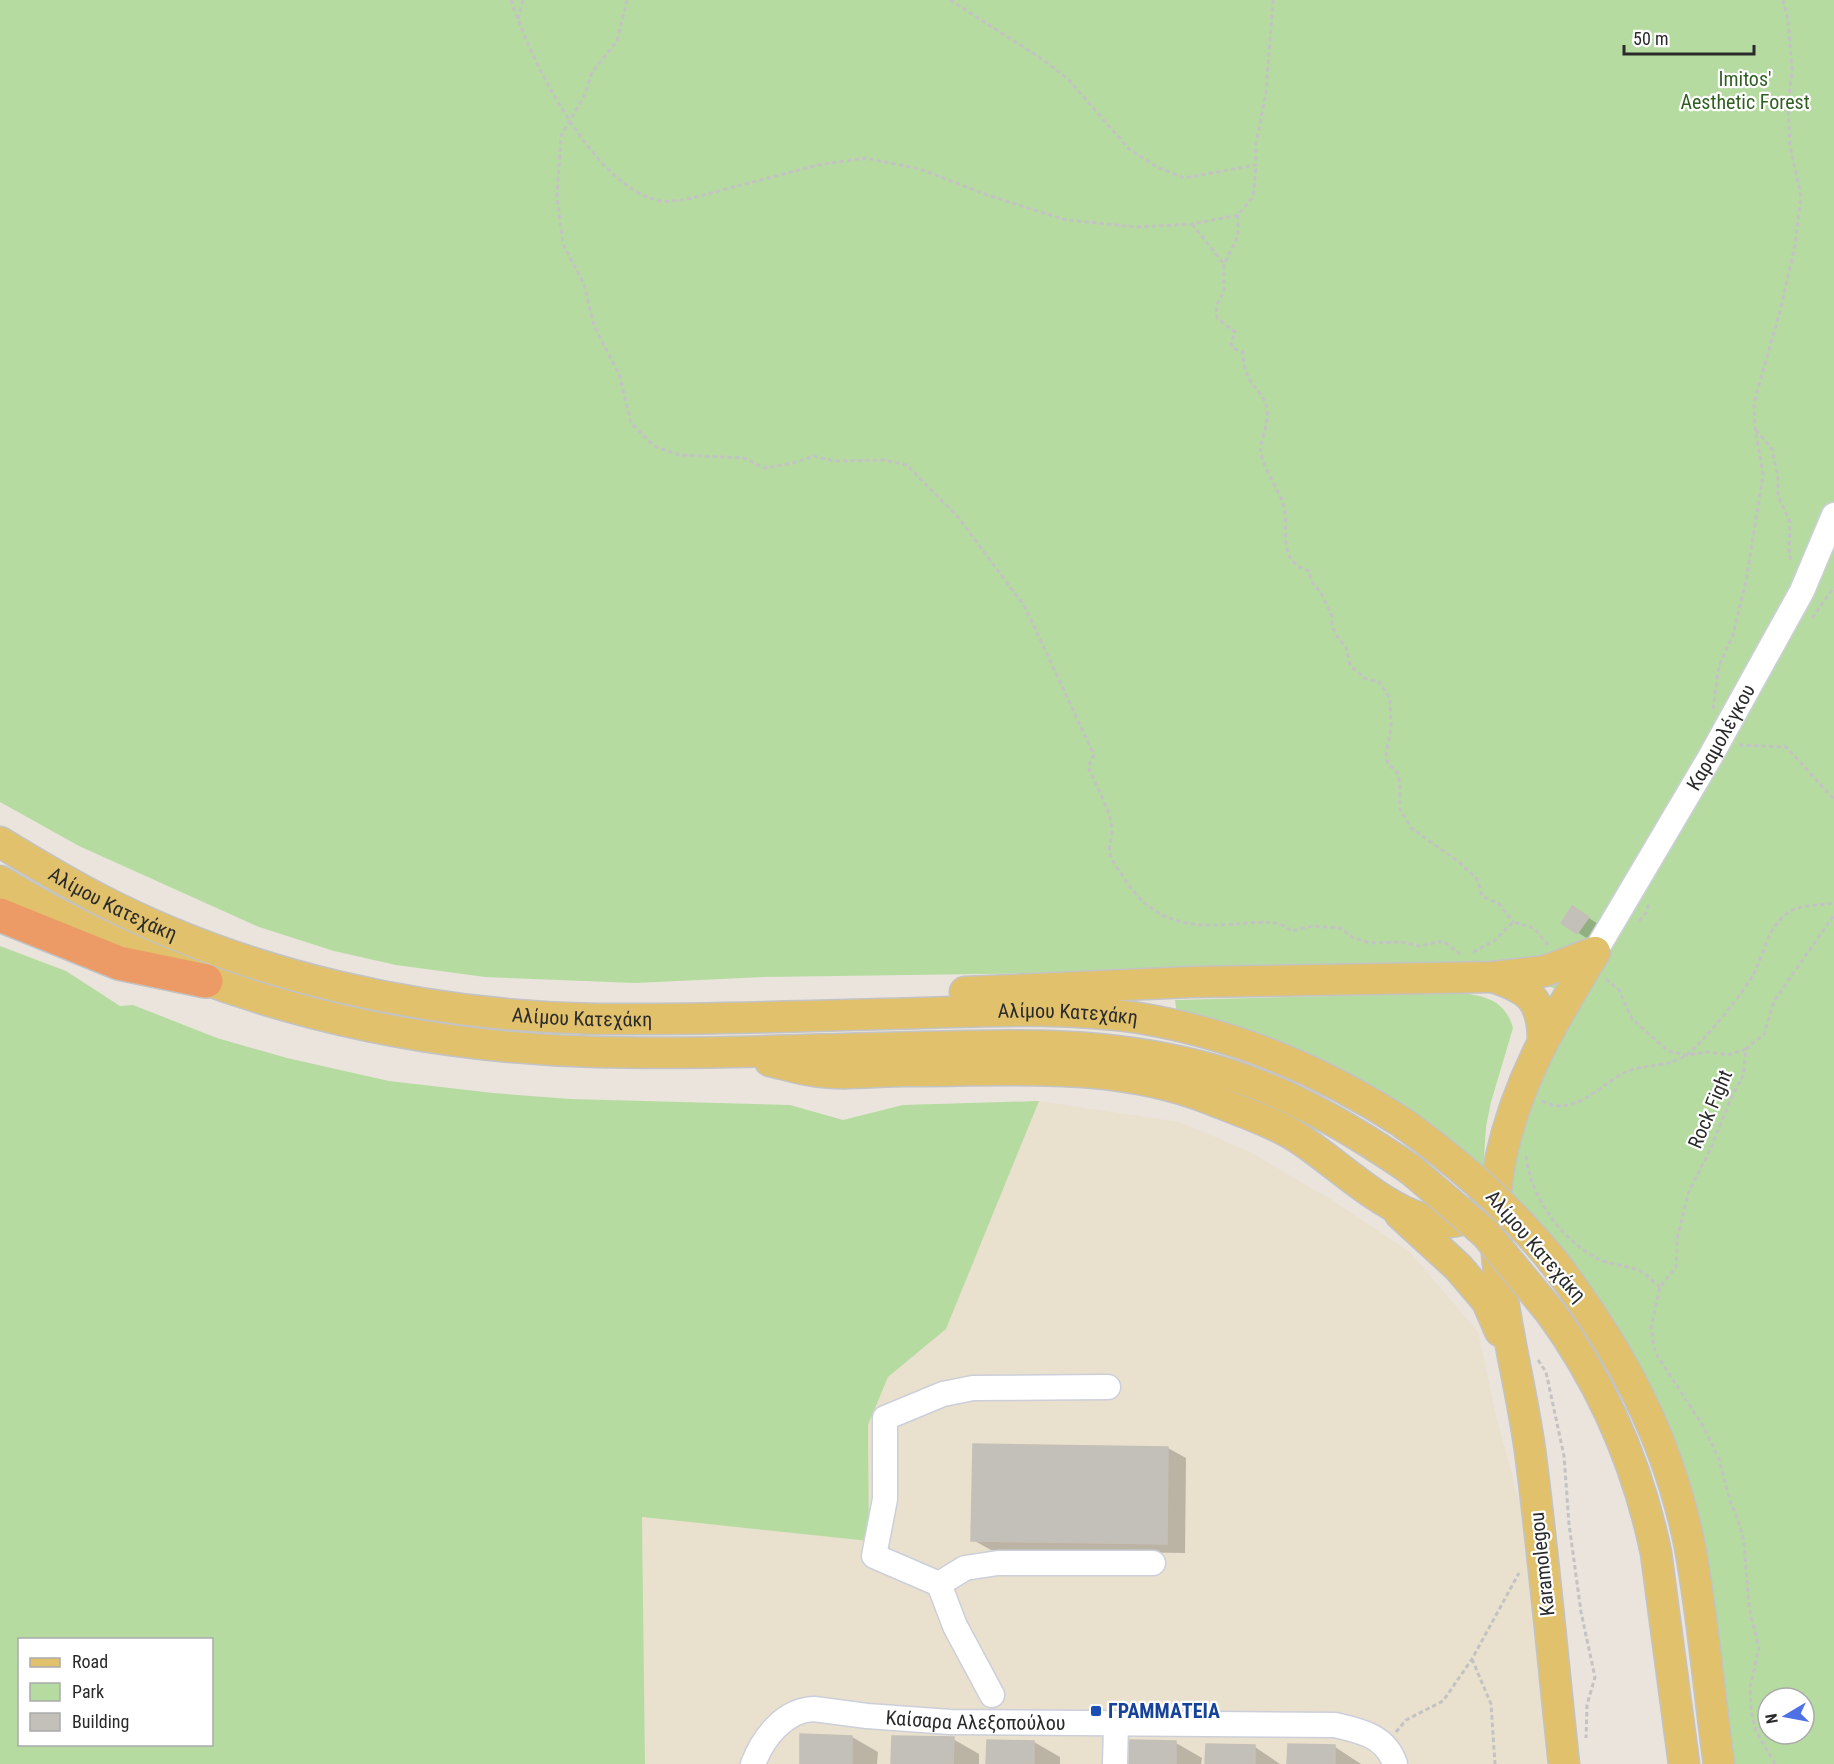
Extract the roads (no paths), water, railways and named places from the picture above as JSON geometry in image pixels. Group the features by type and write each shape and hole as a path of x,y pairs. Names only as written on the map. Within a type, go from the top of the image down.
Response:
{"highway":[{"path":"0,915 119,963 206,981"}],"main road":[{"name":"Αλίμου Κατεχάκη","path":"0,842 98,898 218,950 310,980 415,1002 493,1012 595,1019 1024,1011 1139,1018 1209,1034 1278,1056 1341,1085 1403,1123 1484,1186 1509,1209 1553,1261 1598,1321 1616,1350 1647,1412 1671,1478 1690,1547 1719,1764"},
{"name":"Αλίμου Κατεχάκη","path":"0,880 84,929 206,981 304,1013 406,1034 490,1045 587,1052 1071,1045 1136,1052 1201,1066 1296,1100 1356,1132 1410,1169 1486,1234 1551,1313 1603,1396 1630,1460 1650,1520 1684,1764"},
{"path":"826,1016 945,993 1191,982 1493,977 1597,962"},
{"path":"1525,1360 1498,1257 1496,1194 1501,1157 1512,1116 1543,1038 1597,962"},
{"path":"1493,977 1522,988 1535,1000 1542,1016 1543,1038"},
{"path":"726,1051 816,1072 1045,1071 1118,1075 1164,1083 1290,1133 1385,1200 1421,1220 1445,1223 1461,1221 1472,1217 1496,1194"},
{"path":"1385,1200 1458,1267 1487,1300 1525,1360"},
{"name":"Karamolegou","path":"1525,1360 1531,1456 1575,1755"}],"street":[{"name":"Καραμολέγκου","path":"1597,962 1732,735 1802,591 1834,515"},
{"path":"992,1695 955,1626 939,1584 874,1556 885,1500 885,1418 943,1394 973,1388 1108,1387"},
{"path":"939,1584 965,1568 998,1563 1153,1563"},
{"name":"Καίσαρα Αλεξοπούλου","path":"753,1764 774,1730 785,1718 806,1709 950,1722 1335,1725 1360,1730 1390,1754"},
{"path":"1115,1764 1116,1724"}],"place":[{"name":"ΓΡΑΜΜΑΤΕΙΑ","path":"1096,1711"}],"park label":[{"name":"Imitos' Aesthetic Forest","path":"1745,90"}]}
